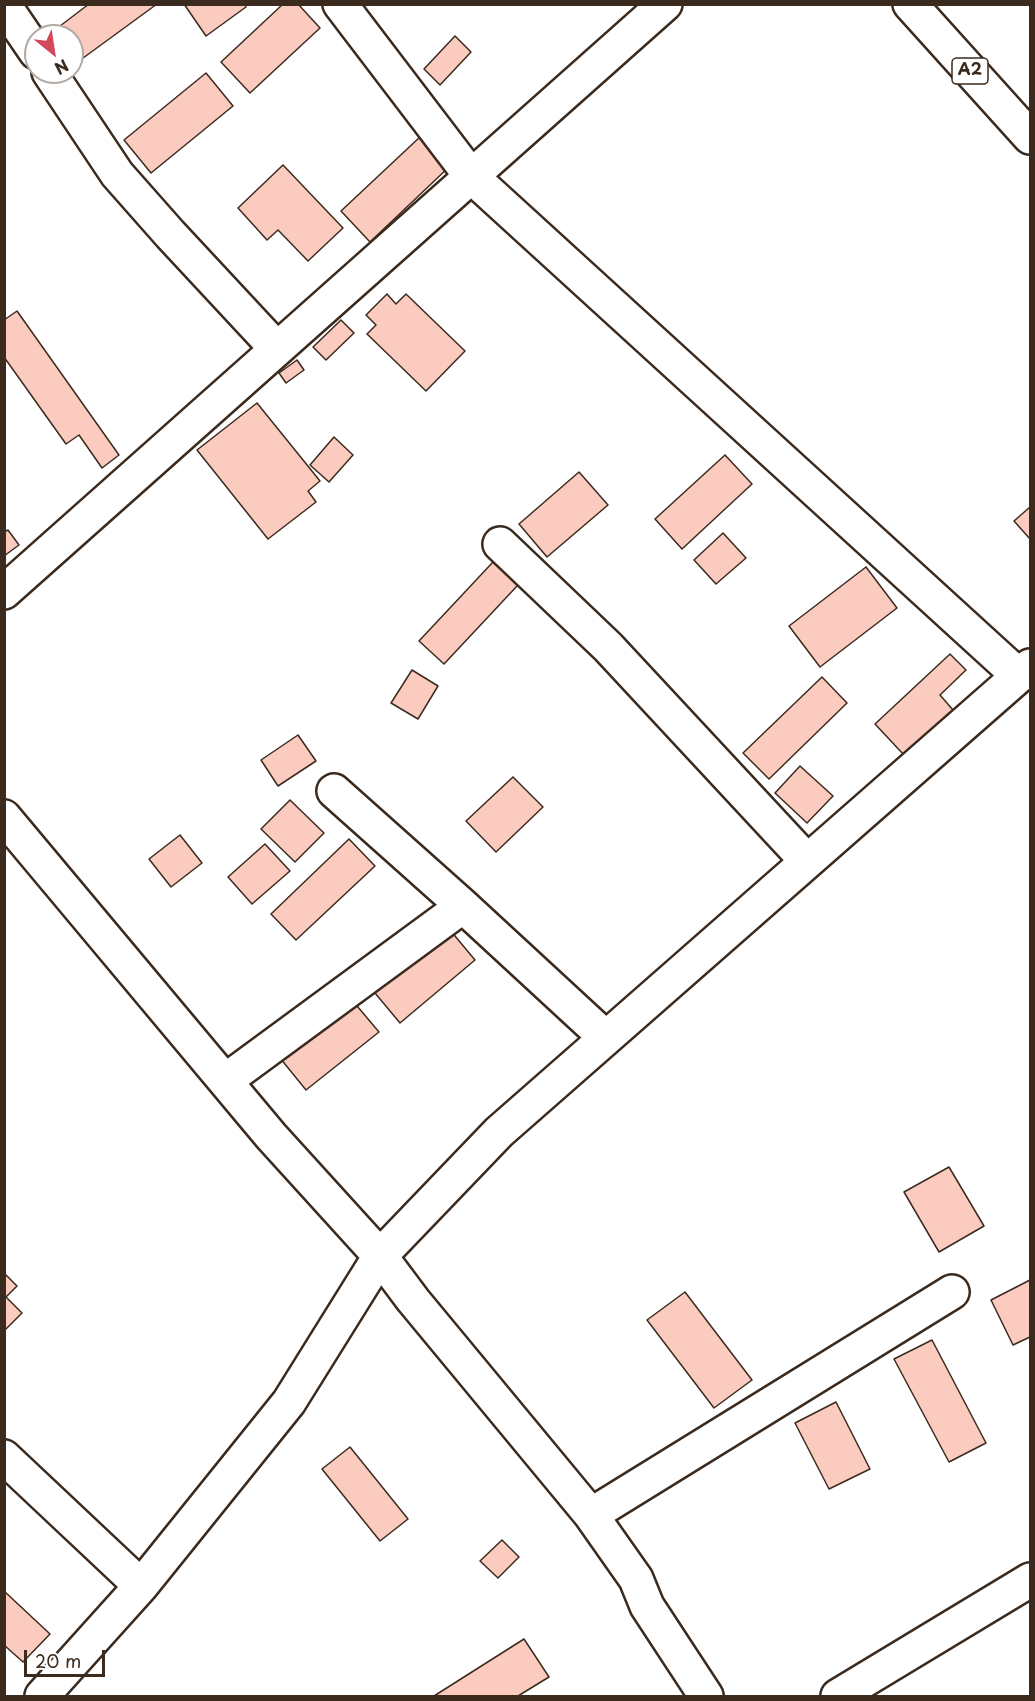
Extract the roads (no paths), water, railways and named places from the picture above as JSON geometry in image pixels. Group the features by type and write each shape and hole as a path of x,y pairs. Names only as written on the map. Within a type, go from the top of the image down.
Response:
{"main road":[{"path":"42,1696 141,1586 289,1402 380,1256 499,1132 1025,671 471,176 340,4"},
{"path":"4,592 665,4"},
{"name":"A2","path":"910,4 1030,137"},
{"path":"4,5 24,34"},
{"path":"57,84 117,174 277,349"},
{"path":"500,544 608,647 807,861"},
{"path":"334,791 606,1038"},
{"path":"4,816 271,1136 380,1256 413,1300 591,1515 636,1579 647,1606 706,1696"},
{"path":"225,1081 463,906"},
{"path":"591,1515 952,1292"},
{"path":"4,1457 141,1586"},
{"path":"838,1696 1030,1580"}]}
